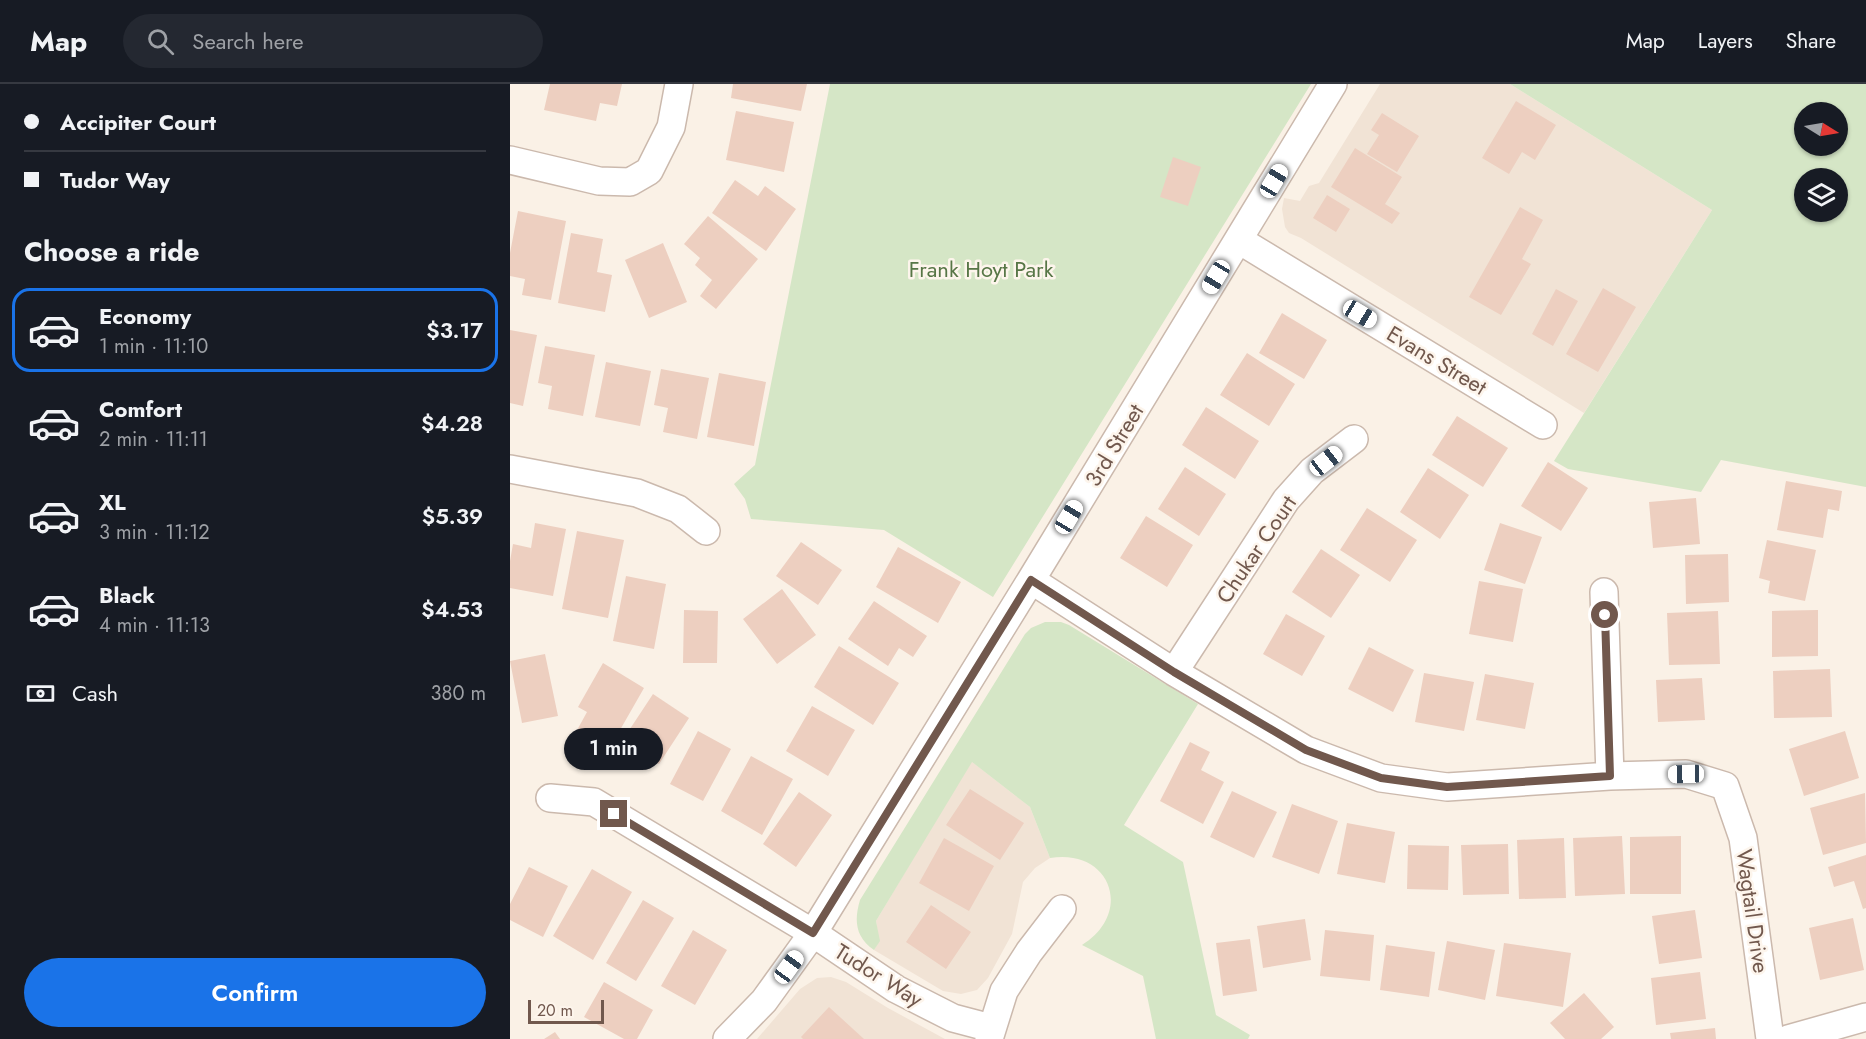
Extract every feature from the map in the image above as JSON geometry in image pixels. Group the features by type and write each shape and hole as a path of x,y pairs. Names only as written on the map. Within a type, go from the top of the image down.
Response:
{"street":[{"path":"510,160 599,181 630,182 649,171 671,127 679,84"},
{"name":"3rd Street","path":"727,1039 764,1001 813,933 1333,84"},
{"name":"Evans Street","path":"1239,240 1543,425"},
{"name":"Chukar Court","path":"1174,672 1286,500 1312,471 1354,439"},
{"path":"510,469 637,493 678,509 706,531"},
{"path":"1031,580 1174,672 1306,750 1381,778 1447,787 1610,776 1604,592"},
{"name":"Wagtail Drive","path":"1610,776 1686,774 1725,786 1743,837 1770,1039"},
{"name":"Tudor Way","path":"550,798 594,802 813,933 896,989 990,1034"},
{"path":"990,1034 1004,991 1029,952 1062,909"},
{"path":"1788,1039 1866,1017"}],"shaded area":[{"path":"1380,84 1510,84 1712,210 1584,413 1301,238 1289,233 1285,227 1282,209 1284,198 1300,201 1309,186 1319,183"},
{"path":"971,761 1030,807 1050,858 1035,868 1023,882 1012,934 988,978 977,990 961,994 943,991 874,950 879,941 876,921"},
{"path":"831,977 846,982 945,1039 757,1039 800,989 817,978"}],"green space":[{"name":"Frank Hoyt Park","path":"830,84 1311,84 993,597 884,530 751,519 745,499 734,484 755,465"},
{"path":"1510,84 1866,84 1866,487 1721,460 1701,492 1568,469 1554,461 1712,210"},
{"path":"1045,622 1061,622 1069,625 1198,704 1124,825 1183,862 1216,1015 1250,1035 1248,1039 1156,1039 1143,976 1082,945 1098,932 1108,916 1111,901 1108,886 1101,873 1088,863 1071,858 1050,858 1030,807 972,762 876,921 880,941 874,950 860,934 857,914 860,900 1025,634 1031,628"}],"building":[{"path":"550,84 622,84 617,106 600,103 596,121 544,110"},
{"path":"733,84 807,84 801,111 731,98"},
{"path":"1516,101 1556,125 1535,160 1522,152 1509,174 1482,158"},
{"path":"736,111 794,122 784,172 726,160"},
{"path":"1382,113 1419,136 1397,172 1367,154 1379,135 1371,130"},
{"path":"1355,148 1402,177 1385,204 1400,213 1392,224 1331,187"},
{"path":"1173,157 1201,167 1188,206 1160,197"},
{"path":"735,180 758,196 765,186 796,209 766,251 712,213"},
{"path":"1327,195 1350,209 1336,232 1313,218"},
{"path":"1520,207 1543,220 1522,259 1531,264 1501,315 1469,297"},
{"path":"518,211 566,221 551,300 522,295 525,279 510,276 510,253"},
{"path":"708,216 758,259 716,309 700,296 712,280 695,265 700,258 684,244"},
{"path":"571,233 603,239 597,272 612,275 605,312 558,303"},
{"path":"663,243 687,302 649,318 625,260"},
{"path":"1603,288 1636,307 1598,372 1566,354"},
{"path":"1556,289 1578,301 1553,346 1532,334"},
{"path":"1282,313 1327,340 1304,379 1259,353"},
{"path":"510,330 537,335 523,406 510,403"},
{"path":"545,346 595,355 583,416 548,409 552,386 538,383"},
{"path":"1247,353 1295,384 1269,426 1220,395"},
{"path":"606,362 651,371 640,426 595,417"},
{"path":"661,369 709,378 697,439 663,432 668,408 654,405"},
{"path":"719,373 766,382 754,446 707,437"},
{"path":"1206,407 1259,441 1235,479 1182,445"},
{"path":"1457,416 1508,448 1483,487 1432,455"},
{"path":"1548,462 1588,488 1561,531 1521,506"},
{"path":"1185,467 1226,494 1199,536 1158,509"},
{"path":"1428,468 1469,495 1440,539 1400,512"},
{"path":"1786,481 1842,491 1839,511 1828,509 1823,538 1777,530"},
{"path":"1696,498 1700,544 1653,548 1649,502"},
{"path":"1367,508 1417,540 1390,582 1340,550"},
{"path":"1146,516 1193,545 1167,587 1120,558"},
{"path":"535,523 566,529 553,596 510,588 510,561 513,544 531,548"},
{"path":"1500,523 1542,537 1525,584 1484,570"},
{"path":"577,531 624,540 608,618 562,609"},
{"path":"1767,540 1816,550 1805,601 1768,593 1770,581 1759,578"},
{"path":"801,542 842,570 818,605 776,576"},
{"path":"898,547 961,582 938,623 876,587"},
{"path":"1321,549 1360,575 1331,618 1292,592"},
{"path":"1728,554 1729,602 1686,604 1685,555"},
{"path":"626,576 666,584 654,649 613,641"},
{"path":"1479,581 1523,589 1513,642 1469,634"},
{"path":"782,589 816,635 777,664 743,619"},
{"path":"874,601 927,636 913,657 899,648 888,666 848,639"},
{"path":"684,610 718,611 717,663 683,663"},
{"path":"1818,610 1818,656 1772,657 1772,611"},
{"path":"1718,611 1720,664 1669,665 1667,613"},
{"path":"1286,614 1325,636 1302,676 1263,654"},
{"path":"839,646 899,683 873,725 814,687"},
{"path":"1369,647 1414,670 1393,712 1348,689"},
{"path":"545,654 558,716 522,723 510,661"},
{"path":"603,663 644,688 608,751 576,732 587,712 578,707"},
{"path":"1830,669 1832,717 1774,718 1773,671"},
{"path":"1424,673 1474,682 1464,731 1415,722"},
{"path":"1485,674 1534,683 1525,729 1476,720"},
{"path":"1702,678 1705,720 1658,722 1656,680"},
{"path":"653,694 689,718 659,764 622,741"},
{"path":"812,706 855,730 828,776 786,751"},
{"path":"698,731 731,749 703,801 670,784"},
{"path":"1845,731 1859,778 1804,796 1789,749"},
{"path":"1190,742 1210,752 1201,770 1224,782 1203,824 1160,801"},
{"path":"751,756 793,779 762,835 721,811"},
{"path":"970,789 1024,823 1000,860 946,825"},
{"path":"1232,791 1277,812 1254,858 1210,837"},
{"path":"799,792 832,815 796,867 763,844"},
{"path":"1865,793 1866,843 1823,855 1810,808"},
{"path":"1292,804 1338,821 1319,874 1272,857"},
{"path":"1347,823 1395,832 1385,883 1337,874"},
{"path":"1622,836 1625,894 1575,896 1573,838"},
{"path":"1681,836 1681,894 1630,894 1630,837"},
{"path":"944,838 994,866 969,911 919,883"},
{"path":"1564,838 1566,898 1519,899 1517,840"},
{"path":"1508,844 1509,894 1463,895 1461,845"},
{"path":"1408,845 1449,846 1448,890 1407,889"},
{"path":"1866,855 1866,908 1863,909 1854,881 1834,887 1828,867"},
{"path":"529,867 568,886 543,937 510,920 510,904"},
{"path":"592,869 632,892 593,960 553,936"},
{"path":"643,900 674,918 636,981 606,963"},
{"path":"931,905 971,932 946,969 906,942"},
{"path":"1695,910 1702,958 1659,964 1652,916"},
{"path":"1853,918 1864,970 1820,980 1809,928"},
{"path":"1305,919 1311,960 1263,968 1257,926"},
{"path":"693,930 727,950 695,1005 661,986"},
{"path":"1325,930 1374,935 1370,981 1320,976"},
{"path":"1250,939 1257,991 1223,996 1216,943"},
{"path":"1447,941 1495,950 1485,1000 1438,990"},
{"path":"1504,943 1571,953 1563,1007 1496,996"},
{"path":"1386,945 1435,952 1429,997 1380,990"},
{"path":"1700,972 1706,1019 1656,1025 1651,978"},
{"path":"604,982 653,1010 637,1039 624,1039 584,1017"},
{"path":"1584,993 1614,1027 1601,1039 1565,1039 1550,1023"},
{"path":"829,1007 864,1039 803,1039 801,1037"},
{"path":"1715,1028 1716,1039 1671,1039 1670,1033"},
{"path":"555,1032 560,1039 544,1039"}],"route":[{"path":"614,814 813,933 1031,580 1174,672 1306,750 1381,778 1447,787 1610,776 1605,615"}]}
